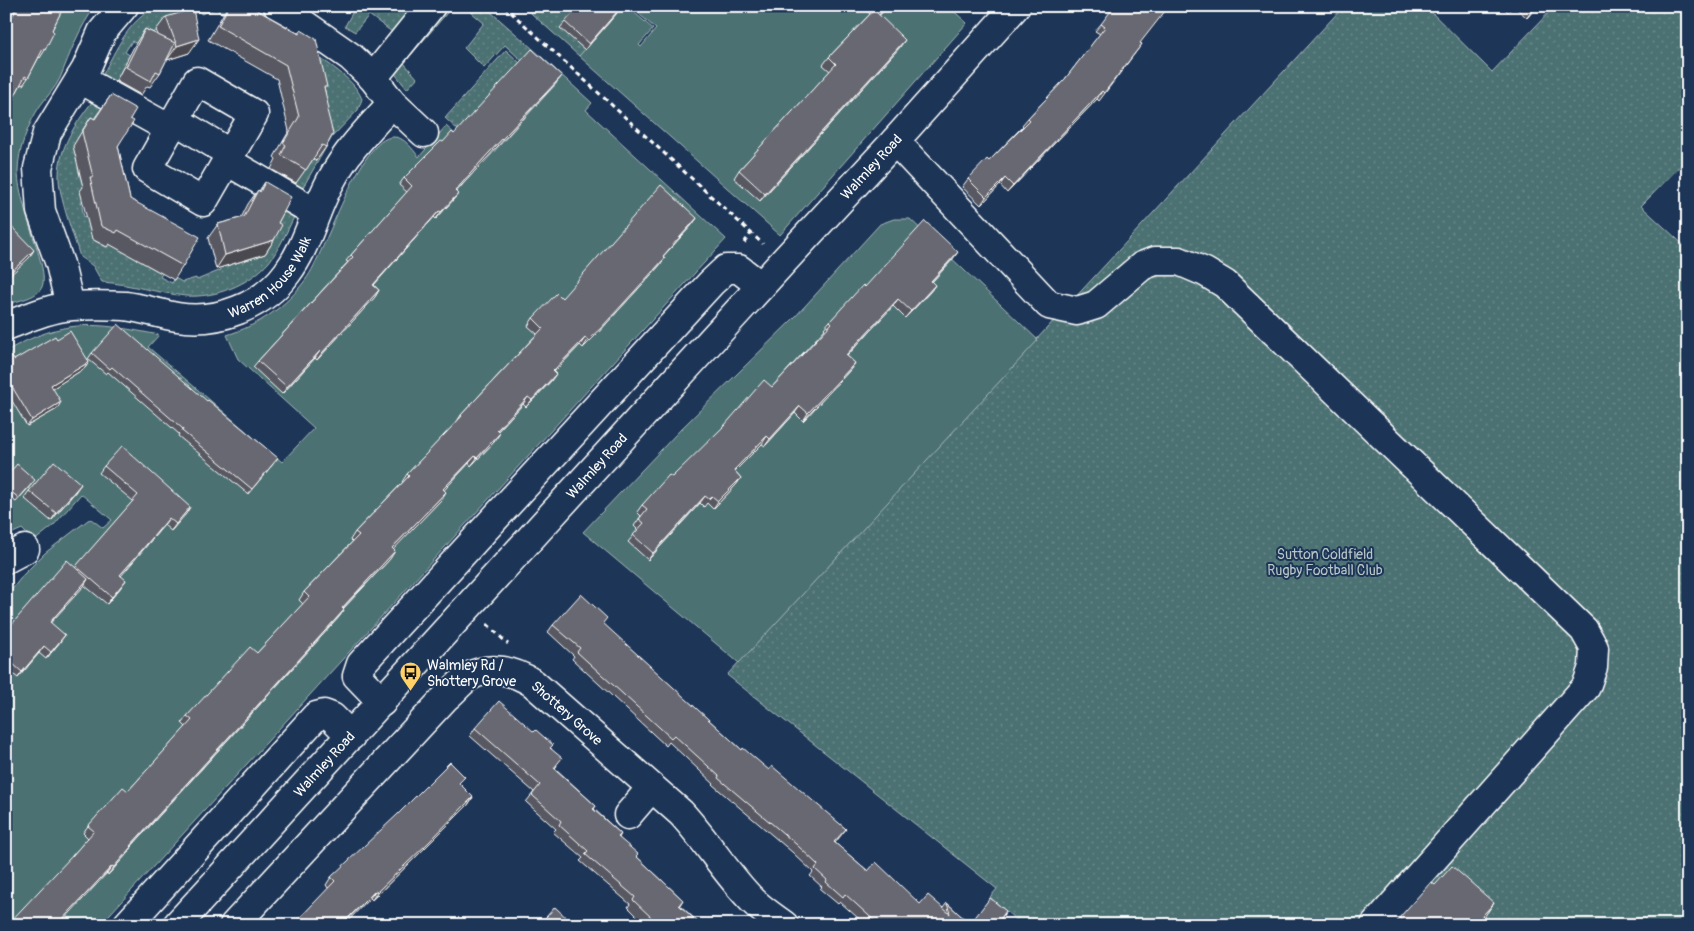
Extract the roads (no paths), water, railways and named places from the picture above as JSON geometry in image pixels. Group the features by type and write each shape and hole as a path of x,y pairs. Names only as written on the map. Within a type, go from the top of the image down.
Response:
{"street":[{"path":"70,306 60,264 41,212 38,168 46,133 80,79 102,32 124,6"},
{"path":"278,6 351,57 373,78 392,103 424,133"},
{"path":"373,78 431,6"},
{"name":"Walmley Road","path":"178,925 895,141 1008,9"},
{"path":"80,79 172,124 316,213"},
{"path":"197,81 254,114 203,202 147,169 172,124 197,81"},
{"name":"Warren House Walk","path":"6,326 41,313 70,306 126,306 179,318 215,318 242,309 267,293 287,273 304,245 333,176 344,159 392,103"},
{"path":"895,141 1049,305 1077,311 1096,305 1142,266 1155,260 1179,262 1205,272 1225,284 1584,630 1594,648 1593,667 1586,687 1375,925"},
{"path":"382,702 357,676 361,664 711,282 726,269 740,269 761,286"},
{"name":"Shottery Grove","path":"234,925 446,697 468,677 483,671 499,670 524,678 542,690 680,813 698,831 754,902 784,925"},
{"path":"127,925 316,716 324,714 332,717 351,736"},
{"path":"628,815 651,788"}],"place":[{"name":"Walmley Rd / Shottery Grove","path":"411,692"}],"park label":[{"name":"Sutton Coldfield Rugby Football Club","path":"1325,562"}]}
